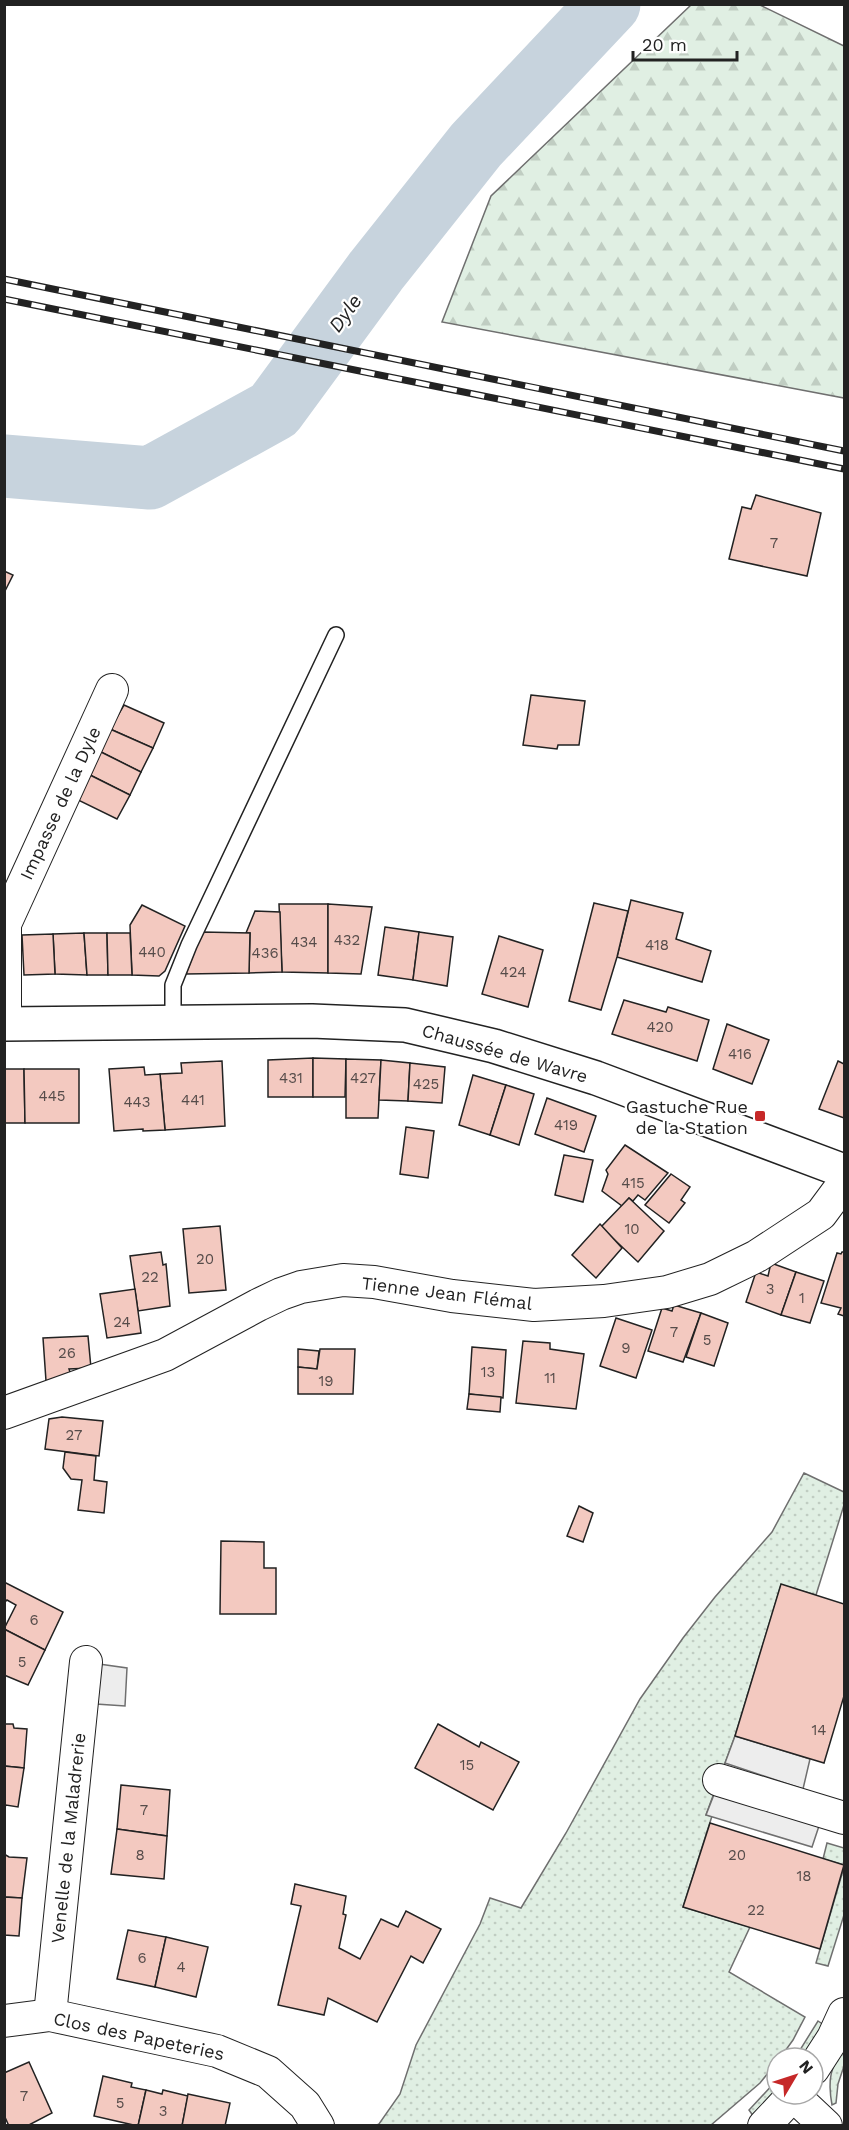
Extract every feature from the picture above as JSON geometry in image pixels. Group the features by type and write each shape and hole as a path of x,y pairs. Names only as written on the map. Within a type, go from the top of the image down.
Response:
{"main road":[{"name":"Chaussée de Wavre","path":"5,1024 312,1021 405,1025 494,1046 596,1078 844,1171"}],"street":[{"name":"Impasse de la Dyle","path":"5,1024 5,924 112,690"},
{"name":"Tienne Jean Flémal","path":"4,1413 165,1355 258,1305 302,1287 343,1280 374,1282 452,1296 534,1305 595,1302 667,1292 710,1279 757,1256 821,1214 844,1183"},
{"name":"Venelle de la Maladrerie","path":"50,2015 86,1662"},
{"path":"719,1780 844,1818"},
{"path":"825,2050 844,2014"},
{"name":"Clos des Papeteries","path":"4,2021 50,2015 217,2051 268,2072 305,2105 318,2126"},
{"path":"764,2126 783,2106"},
{"path":"805,2106 826,2126"}],"lane":[{"path":"173,1021 173,985 189,945 336,635"}],"green space":[{"path":"691,5 760,5 844,46 844,398 442,322 491,196"},
{"path":"804,1473 844,1492 844,1505 816,1595 781,1585 735,1736 706,1815 712,1816 683,1907 750,1927 729,1972 805,2017 793,2040 789,2046 765,2046 765,2077 711,2125 375,2126 379,2124 400,2094 416,2045 480,1924 490,1898 521,1908 566,1833 640,1699 715,1597 772,1532"},
{"path":"827,1843 844,1848 844,1865 823,1859"},
{"path":"844,1867 844,1915 828,1966 816,1963"},
{"path":"818,2021 824,2025 813,2046 802,2046"},
{"path":"844,2046 844,2066 838,2084 836,2103 832,2105 831,2074"},
{"path":"765,2093 765,2106 754,2117 749,2110"}],"shaded area":[{"path":"99,1664 127,1668 125,1706 96,1704"},
{"path":"735,1736 810,1759 803,1789 725,1763"},
{"path":"715,1792 819,1826 812,1847 706,1815"}],"building":[{"path":"756,495 821,513 807,576 729,559 742,507 751,509"},
{"path":"4,571 13,575 4,593"},
{"path":"531,695 585,701 579,745 558,745 557,749 523,745"},
{"path":"124,705 164,723 153,748 110,729"},
{"path":"110,729 153,748 141,772 99,751"},
{"path":"99,751 141,772 130,795 88,774"},
{"path":"88,774 130,795 117,819 76,799"},
{"path":"631,900 683,913 676,939 711,951 702,982 617,957"},
{"path":"594,903 628,911 601,1010 569,1001"},
{"path":"279,904 328,904 328,973 282,972"},
{"path":"328,904 372,907 361,974 328,973"},
{"path":"142,905 185,926 165,971 159,976 132,975 130,925"},
{"path":"255,911 280,912 282,972 249,973 250,933 246,933"},
{"path":"385,927 419,932 413,980 378,975"},
{"path":"202,932 250,933 249,973 186,974"},
{"path":"419,932 453,937 447,986 413,980"},
{"path":"84,933 87,975 55,974 53,934"},
{"path":"84,933 107,933 108,975 87,975"},
{"path":"107,933 130,933 132,975 108,975"},
{"path":"53,934 55,974 24,975 22,935"},
{"path":"499,936 543,950 528,1007 482,994"},
{"path":"624,1000 666,1012 668,1007 709,1020 697,1061 612,1034"},
{"path":"727,1024 769,1040 752,1084 713,1069"},
{"path":"313,1058 313,1097 268,1097 268,1060"},
{"path":"313,1058 346,1059 345,1097 313,1097"},
{"path":"346,1059 381,1060 378,1118 346,1118"},
{"path":"381,1060 410,1063 408,1101 379,1100"},
{"path":"222,1061 225,1126 165,1130 160,1074 182,1073 181,1063"},
{"path":"838,1061 844,1064 844,1118 819,1109"},
{"path":"410,1063 445,1067 442,1103 408,1101"},
{"path":"144,1067 145,1075 160,1074 165,1130 114,1131 109,1069"},
{"path":"4,1069 24,1069 25,1123 4,1123"},
{"path":"24,1069 79,1069 79,1123 25,1123"},
{"path":"473,1075 506,1085 490,1135 459,1125"},
{"path":"506,1085 534,1094 519,1145 490,1135"},
{"path":"547,1098 596,1116 584,1152 535,1134"},
{"path":"406,1127 434,1131 428,1178 400,1174"},
{"path":"625,1145 668,1173 645,1200 638,1195 633,1201 629,1198 622,1206 602,1191 608,1174 606,1170"},
{"path":"564,1155 593,1160 583,1202 555,1195"},
{"path":"671,1174 690,1187 681,1200 685,1203 669,1223 645,1205"},
{"path":"629,1198 664,1231 638,1262 601,1227"},
{"path":"600,1224 622,1248 596,1278 572,1255"},
{"path":"220,1226 226,1290 189,1293 183,1229"},
{"path":"161,1252 163,1265 166,1264 170,1306 138,1311 130,1256"},
{"path":"844,1252 844,1316 838,1314 841,1308 821,1303 837,1253"},
{"path":"771,1263 796,1272 781,1315 746,1302 756,1272 768,1276"},
{"path":"796,1272 824,1281 810,1323 781,1315"},
{"path":"135,1289 141,1333 107,1338 100,1294"},
{"path":"674,1305 701,1313 683,1362 648,1351 662,1308 672,1311"},
{"path":"701,1313 728,1323 714,1366 686,1357"},
{"path":"616,1318 652,1330 636,1378 600,1366"},
{"path":"88,1336 91,1368 69,1369 72,1378 46,1381 43,1338"},
{"path":"523,1341 550,1343 550,1349 584,1354 576,1409 516,1403"},
{"path":"472,1347 506,1350 503,1398 469,1394"},
{"path":"298,1349 319,1351 317,1369 298,1367"},
{"path":"320,1349 355,1349 353,1394 298,1394 298,1367 317,1369"},
{"path":"469,1394 501,1397 500,1412 467,1409"},
{"path":"62,1417 103,1421 99,1456 45,1449 49,1419"},
{"path":"65,1452 96,1456 94,1480 107,1482 104,1513 78,1510 82,1480 71,1479 63,1468"},
{"path":"579,1506 593,1513 583,1542 567,1536"},
{"path":"221,1541 264,1542 264,1568 276,1568 276,1614 220,1614"},
{"path":"4,1582 63,1612 45,1650 4,1629 16,1605 7,1600 4,1603"},
{"path":"781,1584 844,1604 844,1696 824,1763 735,1736"},
{"path":"4,1629 45,1650 28,1685 4,1675"},
{"path":"4,1724 13,1724 14,1728 27,1729 24,1768 4,1766"},
{"path":"438,1724 479,1747 481,1742 519,1762 493,1810 415,1768"},
{"path":"4,1766 24,1768 18,1807 6,1805 4,1809"},
{"path":"121,1785 170,1790 167,1836 117,1829"},
{"path":"710,1823 844,1865 820,1949 683,1907"},
{"path":"117,1829 167,1836 164,1879 111,1874"},
{"path":"4,1854 9,1857 27,1858 22,1898 4,1897"},
{"path":"295,1884 346,1896 343,1914 346,1915 339,1948 360,1959 381,1919 398,1927 406,1911 441,1929 423,1963 411,1956 377,2022 328,1998 324,2015 278,2005 301,1906 291,1904"},
{"path":"4,1897 22,1898 19,1936 4,1935"},
{"path":"128,1930 166,1937 155,1987 117,1979"},
{"path":"166,1937 208,1947 196,1997 155,1987"},
{"path":"29,2062 52,2113 27,2126 9,2126 4,2115 4,2073"},
{"path":"103,2076 132,2083 131,2087 146,2090 138,2126 94,2116"},
{"path":"146,2090 162,2094 163,2090 188,2096 182,2126 138,2126"},
{"path":"188,2094 230,2103 225,2126 182,2126"}],"waterway":[{"name":"Dyle","path":"4,466 150,478 274,410 376,271 476,145 609,4"}],"railway":[{"path":"4,279 844,451"},
{"path":"4,299 844,469"}],"place":[{"name":"Gastuche Rue de la Station","path":"760,1116"}]}
